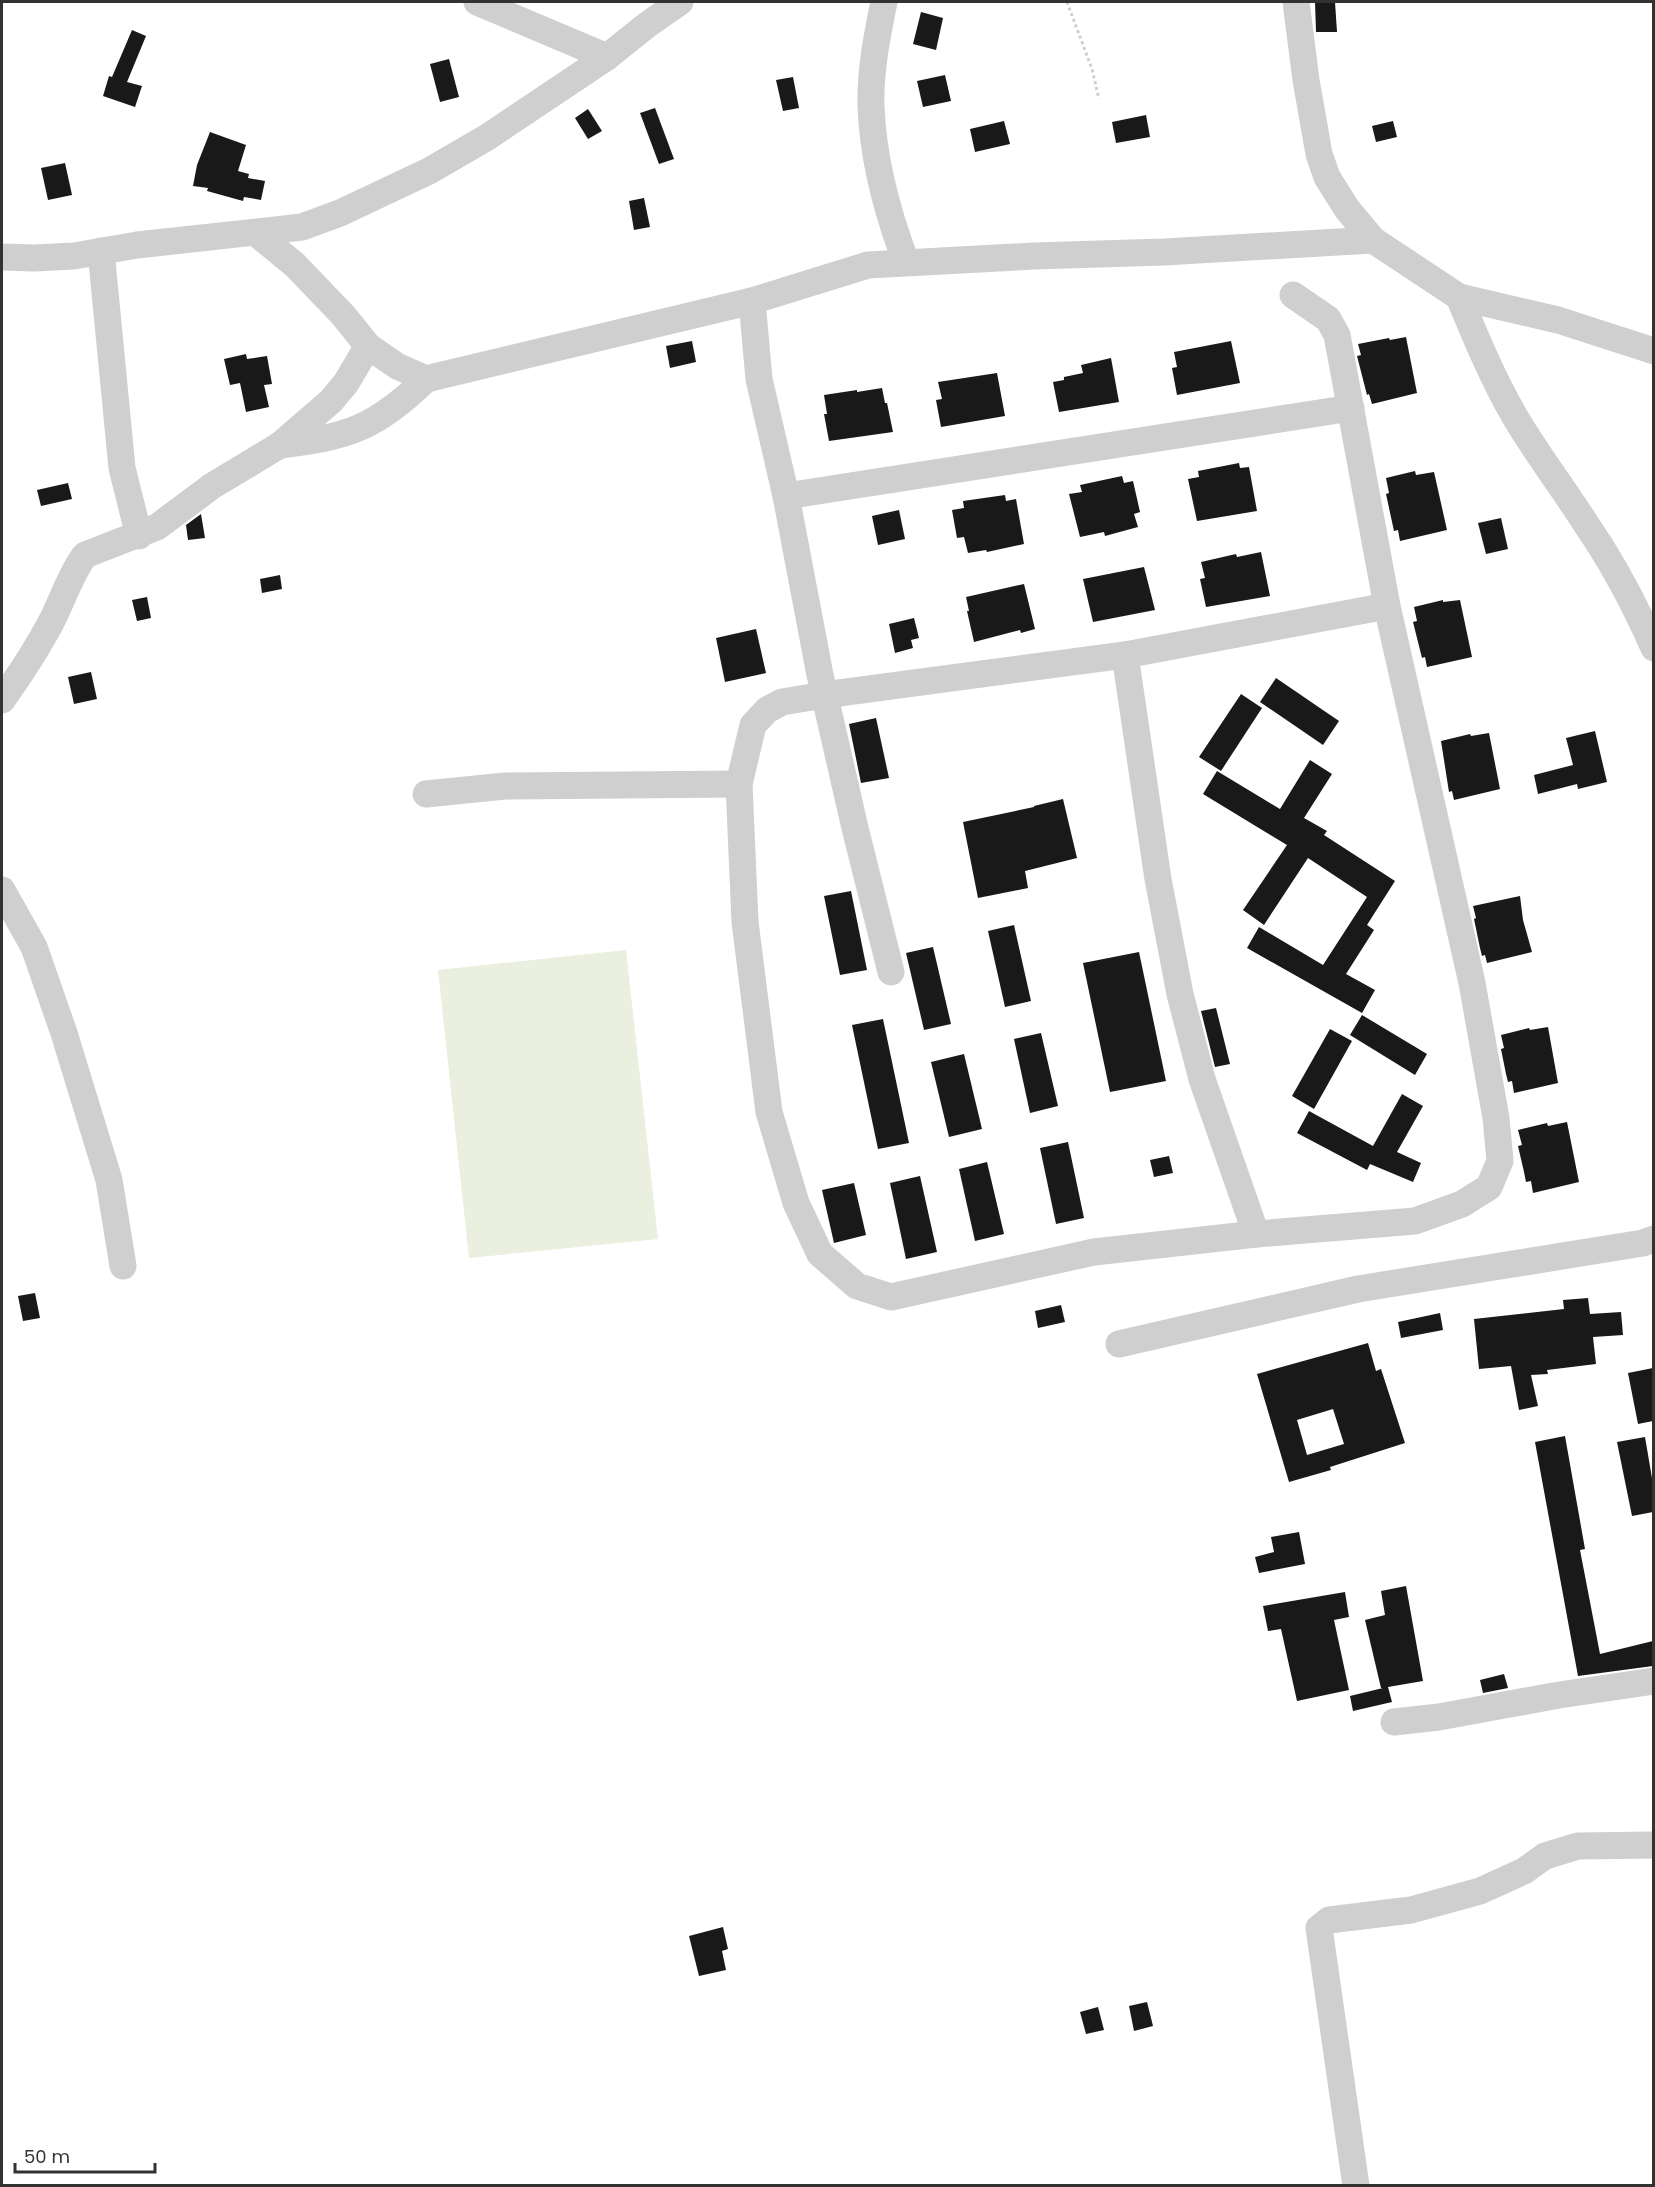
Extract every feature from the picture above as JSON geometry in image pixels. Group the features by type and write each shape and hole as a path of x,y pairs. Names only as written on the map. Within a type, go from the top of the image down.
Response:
{"street":[{"path":"477,2 607,57"},
{"path":"2,257 74,256 137,245 256,233 302,227 340,213 429,171 486,138 607,57 680,2"},
{"path":"884,2 873,64 871,106 875,149 883,190 892,225 906,262"},
{"path":"1296,2 1319,154 1327,177 1347,209 1373,240 1460,297 1558,320 1653,351"},
{"path":"256,233 295,265 343,315 368,346 397,366 426,380"},
{"path":"280,444 318,440 354,431 392,410 426,380 752,301 868,265 1373,240"},
{"path":"101,251 122,468 139,536"},
{"path":"1293,295 1328,319 1336,335 1387,606 1472,983 1496,1118 1500,1161 1489,1186 1462,1204 1415,1221 1256,1233 1094,1252 891,1298 857,1286 820,1254 796,1203 769,1112 745,922 739,784 753,725 767,710 782,702 1125,656 1387,606"},
{"path":"1460,297 1490,370 1514,416 1587,525 1635,604 1653,648"},
{"path":"752,301 759,379 786,496 824,695 891,972"},
{"path":"2,700 28,663 77,565 85,555 139,536 164,523 212,486 280,444 331,401 346,383 368,346"},
{"path":"786,496 1350,408"},
{"path":"1125,656 1158,879 1180,994 1202,1079 1256,1233"},
{"path":"426,794 505,786 739,784"},
{"path":"2,890 34,947 64,1033 109,1180 123,1266"},
{"path":"1119,1344 1358,1288 1643,1243 1653,1239"},
{"path":"1394,1722 1439,1717 1653,1681"},
{"path":"1356,2186 1319,1928 1321,1924 1329,1920 1411,1910 1480,1891 1524,1871 1545,1856 1578,1846 1653,1845"}],"path":[{"path":"1067,2 1092,69 1099,99"}],"green space":[{"path":"626,950 658,1239 469,1258 438,970"}],"building":[{"path":"1315,2 1335,2 1337,32 1316,32"},
{"path":"921,12 943,18 936,50 913,44"},
{"path":"132,30 146,36 127,82 142,86 135,107 103,96 109,76 112,77"},
{"path":"449,59 459,97 440,102 430,64"},
{"path":"945,75 951,101 923,107 917,81"},
{"path":"793,77 799,108 783,111 776,80"},
{"path":"655,108 674,159 659,164 640,113"},
{"path":"588,109 602,131 588,139 575,118"},
{"path":"1146,115 1150,137 1116,143 1112,122"},
{"path":"1004,121 1010,144 975,152 970,129"},
{"path":"1393,121 1397,137 1376,142 1372,126"},
{"path":"210,132 246,145 238,171 249,174 248,178 265,181 261,200 244,197 243,201 207,191 208,188 193,186 197,165"},
{"path":"65,163 72,195 48,200 41,168"},
{"path":"644,198 650,227 634,230 629,201"},
{"path":"1406,337 1417,393 1372,404 1369,394 1367,395 1357,356 1361,355 1358,344"},
{"path":"692,341 696,362 670,368 666,346"},
{"path":"1231,341 1240,383 1177,395 1172,368 1177,367 1174,352"},
{"path":"246,354 247,359 267,356 272,384 264,385 269,407 246,412 240,383 230,385 224,359"},
{"path":"1111,358 1119,402 1059,412 1053,382 1083,373 1081,365"},
{"path":"997,373 1005,416 941,427 936,400 942,399 938,382"},
{"path":"882,388 893,432 829,441 824,414 827,414 824,395"},
{"path":"1239,463 1240,468 1249,467 1257,511 1197,521 1188,479 1199,477 1198,471"},
{"path":"1415,471 1416,475 1434,472 1447,530 1400,541 1398,530 1394,531 1386,494 1389,493 1386,478"},
{"path":"1122,476 1124,483 1133,481 1140,512 1134,514 1138,527 1105,536 1104,532 1080,537 1069,494 1082,492 1080,485"},
{"path":"68,483 72,499 41,506 37,490"},
{"path":"1005,495 1006,501 1016,499 1024,544 987,552 986,550 968,553 964,537 957,538 952,510 964,508 963,501"},
{"path":"899,510 905,539 878,545 872,516"},
{"path":"201,514 205,538 188,540 186,525"},
{"path":"1501,518 1508,549 1486,554 1478,523"},
{"path":"1261,552 1270,596 1206,607 1200,579 1205,578 1201,562 1236,554 1237,557"},
{"path":"1144,567 1155,610 1093,622 1083,579"},
{"path":"280,575 282,589 262,593 260,579"},
{"path":"1024,584 1035,629 1021,633 1020,630 974,642 966,597"},
{"path":"147,597 151,618 137,621 132,600"},
{"path":"1443,600 1443,602 1460,600 1472,657 1427,667 1425,657 1422,658 1413,622 1417,621 1414,607"},
{"path":"914,618 919,638 911,640 913,648 895,653 889,624"},
{"path":"756,629 766,673 725,682 716,638"},
{"path":"91,672 97,699 74,704 68,677"},
{"path":"1276,678 1339,721 1323,745 1260,702"},
{"path":"1241,694 1262,708 1221,771 1199,757"},
{"path":"876,718 889,778 861,783 849,724"},
{"path":"1595,731 1607,782 1578,789 1577,784 1538,794 1534,775 1573,765 1566,738"},
{"path":"1489,733 1500,789 1454,800 1452,791 1449,792 1441,741 1470,734 1471,736"},
{"path":"1310,760 1332,774 1304,818 1327,831 1324,835 1395,881 1367,925 1374,930 1346,974 1375,990 1362,1013 1247,948 1259,927 1323,965 1367,897 1308,858 1264,925 1243,910 1287,845 1203,794 1217,771 1280,809"},
{"path":"1063,799 1077,858 1025,871 1028,888 978,898 963,822"},
{"path":"851,891 867,970 840,975 824,896"},
{"path":"1520,896 1523,920 1532,952 1487,963 1480,948 1473,906"},
{"path":"1014,925 1031,1001 1005,1007 988,931"},
{"path":"933,947 951,1024 924,1030 906,953"},
{"path":"1139,952 1166,1081 1110,1092 1083,963"},
{"path":"1216,1008 1230,1064 1215,1067 1201,1011"},
{"path":"1362,1015 1427,1054 1415,1075 1350,1035"},
{"path":"883,1019 909,1143 878,1149 852,1025"},
{"path":"1548,1027 1558,1083 1514,1093 1512,1081 1508,1082 1506,1074 1501,1035 1529,1028 1530,1030"},
{"path":"1330,1029 1352,1041 1314,1109 1292,1096"},
{"path":"1041,1033 1058,1106 1030,1113 1014,1039"},
{"path":"964,1054 982,1129 949,1137 931,1062"},
{"path":"1402,1094 1423,1106 1397,1152 1421,1163 1413,1182 1370,1164 1367,1170 1297,1133 1309,1111 1373,1146"},
{"path":"1567,1122 1579,1182 1533,1193 1531,1181 1526,1182 1518,1146 1522,1145 1518,1130 1547,1123 1548,1126"},
{"path":"1068,1142 1084,1218 1056,1224 1040,1148"},
{"path":"1169,1156 1173,1173 1154,1177 1150,1160"},
{"path":"987,1162 1004,1234 975,1241 959,1169"},
{"path":"920,1176 937,1252 906,1259 890,1183"},
{"path":"854,1183 866,1235 834,1243 822,1190"},
{"path":"35,1293 40,1318 23,1321 18,1296"},
{"path":"1588,1298 1590,1314 1621,1312 1623,1335 1593,1337 1596,1364 1547,1370 1548,1374 1531,1375 1538,1406 1519,1410 1511,1366 1479,1369 1474,1319 1564,1309 1563,1300"},
{"path":"1061,1305 1065,1322 1038,1328 1035,1311"},
{"path":"1440,1313 1443,1330 1401,1338 1398,1322"},
{"path":"1368,1343 1376,1371 1381,1369 1405,1443 1330,1467 1331,1470 1289,1482 1257,1374","holes":["1333,1409 1344,1444 1307,1455 1297,1420"]},
{"path":"1653,1368 1653,1421 1638,1424 1628,1373"},
{"path":"1565,1436 1585,1549 1580,1550 1600,1654 1653,1641 1653,1666 1578,1676 1535,1442"},
{"path":"1645,1437 1653,1484 1653,1512 1632,1516 1617,1442"},
{"path":"1299,1532 1305,1564 1259,1573 1255,1557 1274,1552 1271,1537"},
{"path":"1406,1586 1423,1681 1388,1687 1392,1702 1353,1711 1350,1696 1383,1688 1381,1688 1365,1620 1385,1615 1381,1591"},
{"path":"1345,1592 1349,1617 1334,1620 1349,1690 1297,1701 1281,1629 1268,1631 1263,1606"},
{"path":"1504,1674 1508,1688 1483,1693 1480,1680"},
{"path":"723,1927 728,1949 722,1951 726,1970 699,1976 689,1936"},
{"path":"1147,2002 1153,2026 1134,2031 1129,2006"},
{"path":"1098,2007 1104,2030 1086,2034 1080,2012"}]}
